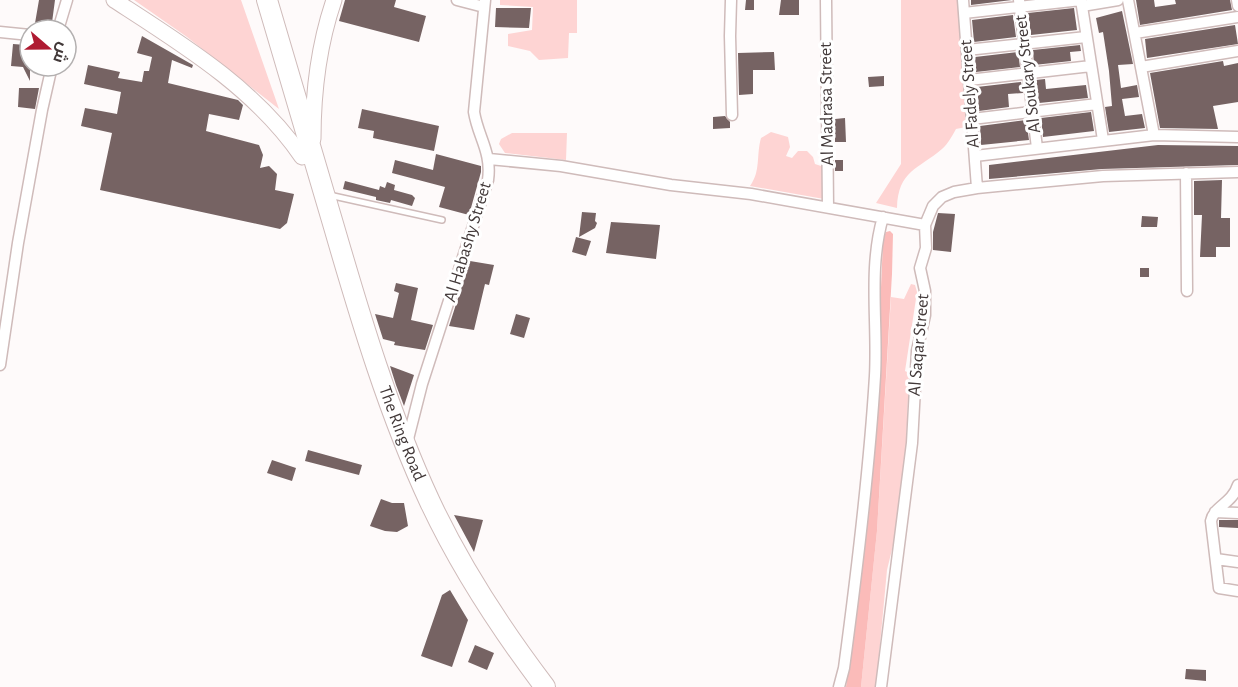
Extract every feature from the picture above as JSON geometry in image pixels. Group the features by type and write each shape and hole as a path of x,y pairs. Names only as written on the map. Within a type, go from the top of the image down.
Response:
{"highway":[{"path":"254,0 307,156"},
{"path":"267,0 307,156"},
{"name":"The Ring Road","path":"307,156 324,194 362,321 406,446 430,501 458,555 494,615 546,687"},
{"name":"The Ring Road","path":"307,156 360,353 397,456 441,549 466,594 493,638 529,687"}],"main road":[{"path":"114,0 246,93 307,156"},
{"path":"307,156 322,43 334,0"}],"street":[{"path":"62,18 67,0"},
{"path":"457,0 485,4"},
{"path":"731,0 732,115"},
{"name":"Al Madrasa Street","path":"826,0 828,207"},
{"name":"Al Fadely Street","path":"963,0 977,188"},
{"path":"964,13 1020,4 1118,0"},
{"path":"1128,0 1154,135"},
{"path":"1237,0 1238,6"},
{"path":"1081,2 1103,140"},
{"name":"Al Habashy Street","path":"406,446 422,384 488,180 489,159 475,122 474,112 485,4"},
{"name":"Al Soukary Street","path":"1020,4 1037,148"},
{"path":"1135,33 1238,17"},
{"path":"0,33 18,34"},
{"path":"967,50 1086,37"},
{"path":"1141,67 1238,51"},
{"path":"969,80 1091,66"},
{"path":"0,365 18,243 49,78"},
{"path":"972,119 1098,104"},
{"path":"975,156 1154,135 1238,137"},
{"path":"489,159 561,166 597,174 751,194 926,225"},
{"name":"Al Saqar Street","path":"881,687 912,443 917,351 925,315 925,291 920,268 926,248 926,225 933,206 942,197 954,192 977,188 1104,176 1238,172"},
{"path":"1186,173 1187,291"},
{"path":"839,687 844,668 860,544 875,377 875,258 883,217"},
{"path":"1238,485 1229,501 1215,512 1211,521 1220,588 1238,591"},
{"path":"1215,512 1238,513"},
{"path":"1216,559 1238,562"}],"lane":[{"path":"324,194 442,220"}],"shaded area":[{"path":"134,0 241,0 279,109 187,37"},
{"path":"500,0 577,0 577,33 569,33 568,58 539,60 530,51 508,46 508,34 532,30 533,7 500,5"},
{"path":"901,0 960,0 966,127 956,129 944,147 911,172 901,186 897,208 876,203 901,164"},
{"path":"771,132 788,137 790,147 786,156 792,158 798,151 807,151 813,157 815,164 824,167 824,199 750,186 757,169 761,138"},
{"path":"512,133 567,133 566,160 505,153 499,144 501,139"},
{"path":"890,231 893,234 892,274 877,531 861,687 846,687 860,575 870,463 883,238 886,232"},
{"path":"911,284 915,285 917,292 905,371 909,373 906,447 895,537 887,570 876,687 861,687 877,531 891,297 904,299"}],"building":[{"path":"39,0 55,0 53,18 36,18"},
{"path":"345,0 396,0 394,7 426,16 419,42 339,21"},
{"path":"746,0 754,0 754,10 745,10"},
{"path":"781,0 799,0 799,15 779,15"},
{"path":"971,0 1012,0 971,5"},
{"path":"1136,0 1154,0 1155,7 1176,4 1175,0 1230,0 1232,10 1140,25"},
{"path":"496,8 531,8 529,28 495,27"},
{"path":"1074,8 1077,30 1031,35 1028,13"},
{"path":"1122,11 1133,64 1118,65 1121,88 1137,85 1139,97 1122,99 1125,116 1142,114 1145,128 1109,132 1105,107 1112,106 1109,71 1103,32 1099,33 1096,18"},
{"path":"1013,15 1016,37 974,42 972,20"},
{"path":"1235,25 1238,44 1147,58 1145,39"},
{"path":"142,36 193,65 192,68 172,60 168,83 238,100 243,105 239,120 209,114 206,131 259,145 263,155 260,168 269,166 277,174 275,190 294,194 287,223 280,229 100,190 112,133 81,126 85,108 117,114 121,92 84,84 88,65 120,72 118,78 142,82 144,71 149,71 152,57 137,53"},
{"path":"13,44 18,44 18,67 11,66"},
{"path":"1080,45 1081,51 1070,52 1071,61 1034,65 1033,50"},
{"path":"774,52 775,70 753,70 753,94 739,95 738,53"},
{"path":"1018,52 1020,67 976,72 975,57"},
{"path":"1223,61 1224,66 1238,63 1238,102 1213,106 1218,129 1160,128 1150,73"},
{"path":"884,76 884,86 869,87 868,77"},
{"path":"1045,79 1046,89 1086,85 1088,98 1039,103 1036,80"},
{"path":"1021,82 1023,93 1008,94 1009,107 979,111 977,87"},
{"path":"19,88 39,88 35,109 18,107"},
{"path":"362,109 439,126 434,151 373,138 374,131 358,128"},
{"path":"1091,112 1094,131 1043,137 1041,118"},
{"path":"725,116 730,122 730,128 713,129 713,117"},
{"path":"845,118 846,142 835,142 835,119"},
{"path":"1026,120 1029,140 981,145 980,126"},
{"path":"1158,145 1238,146 1238,165 1102,169 989,179 989,165"},
{"path":"436,154 481,166 469,215 439,207 445,187 392,173 395,160 433,170"},
{"path":"835,160 843,160 843,171 835,171"},
{"path":"1222,180 1221,218 1230,218 1230,247 1216,247 1216,257 1200,257 1202,215 1194,215 1194,181"},
{"path":"345,181 379,190 380,186 385,188 387,182 395,185 394,190 415,198 412,206 391,200 390,203 376,200 376,197 343,189"},
{"path":"582,212 596,213 597,223 595,228 579,237"},
{"path":"938,213 955,214 951,252 933,250 933,232"},
{"path":"1142,216 1158,217 1157,227 1141,227"},
{"path":"611,222 660,225 656,259 606,253"},
{"path":"576,237 591,241 586,256 572,252"},
{"path":"470,261 494,265 489,285 485,284 474,330 449,326"},
{"path":"1140,268 1149,268 1149,277 1140,277"},
{"path":"396,283 418,288 411,320 433,325 425,350 394,345 395,342 383,339 375,314 393,318 399,293 394,291"},
{"path":"516,314 530,318 524,338 510,334"},
{"path":"390,366 414,375 404,406 396,385"},
{"path":"308,450 362,465 359,475 305,461"},
{"path":"272,460 296,468 292,481 267,473"},
{"path":"381,499 392,503 404,503 408,526 397,532 370,526"},
{"path":"454,515 483,520 474,552"},
{"path":"1219,520 1238,520 1238,528 1219,527"},
{"path":"450,590 468,620 452,667 421,656 442,595"},
{"path":"475,645 494,653 487,670 468,662"},
{"path":"1186,669 1206,670 1206,681 1185,679"}]}
